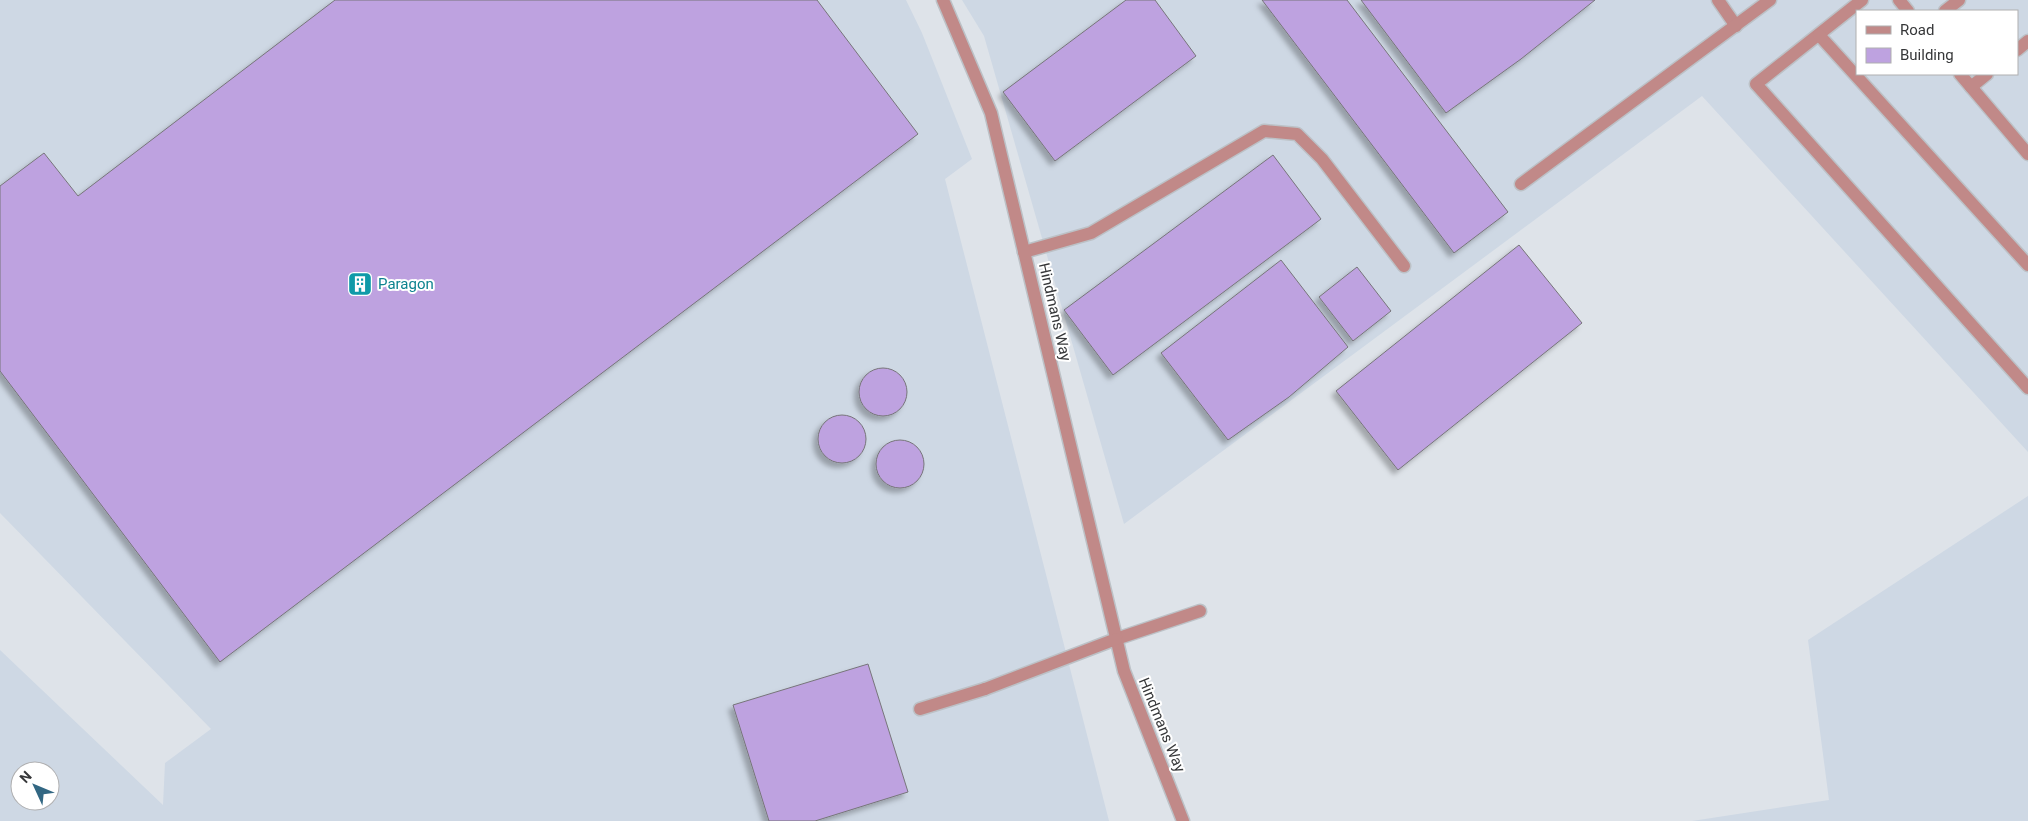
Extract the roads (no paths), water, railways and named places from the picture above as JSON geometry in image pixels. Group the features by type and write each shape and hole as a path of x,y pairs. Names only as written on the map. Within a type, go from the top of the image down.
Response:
{"street":[{"name":"Hindmans Way","path":"943,0 991,113 1124,671 1183,821"},
{"path":"1718,0 1736,26"},
{"path":"1521,184 1770,0"},
{"path":"1862,0 1756,84 2028,388"},
{"path":"1899,0 1907,10"},
{"path":"1946,10 1959,0"},
{"path":"1819,35 2028,265"},
{"path":"2018,49 2028,41"},
{"path":"1961,75 2028,154"},
{"path":"1970,87 1986,75"},
{"path":"1024,252 1091,233 1264,131 1297,134 1310,146 1322,158 1404,266"},
{"path":"920,709 984,689 1116,639 1200,611"}],"place":[{"name":"Paragon","path":"360,284"}]}
